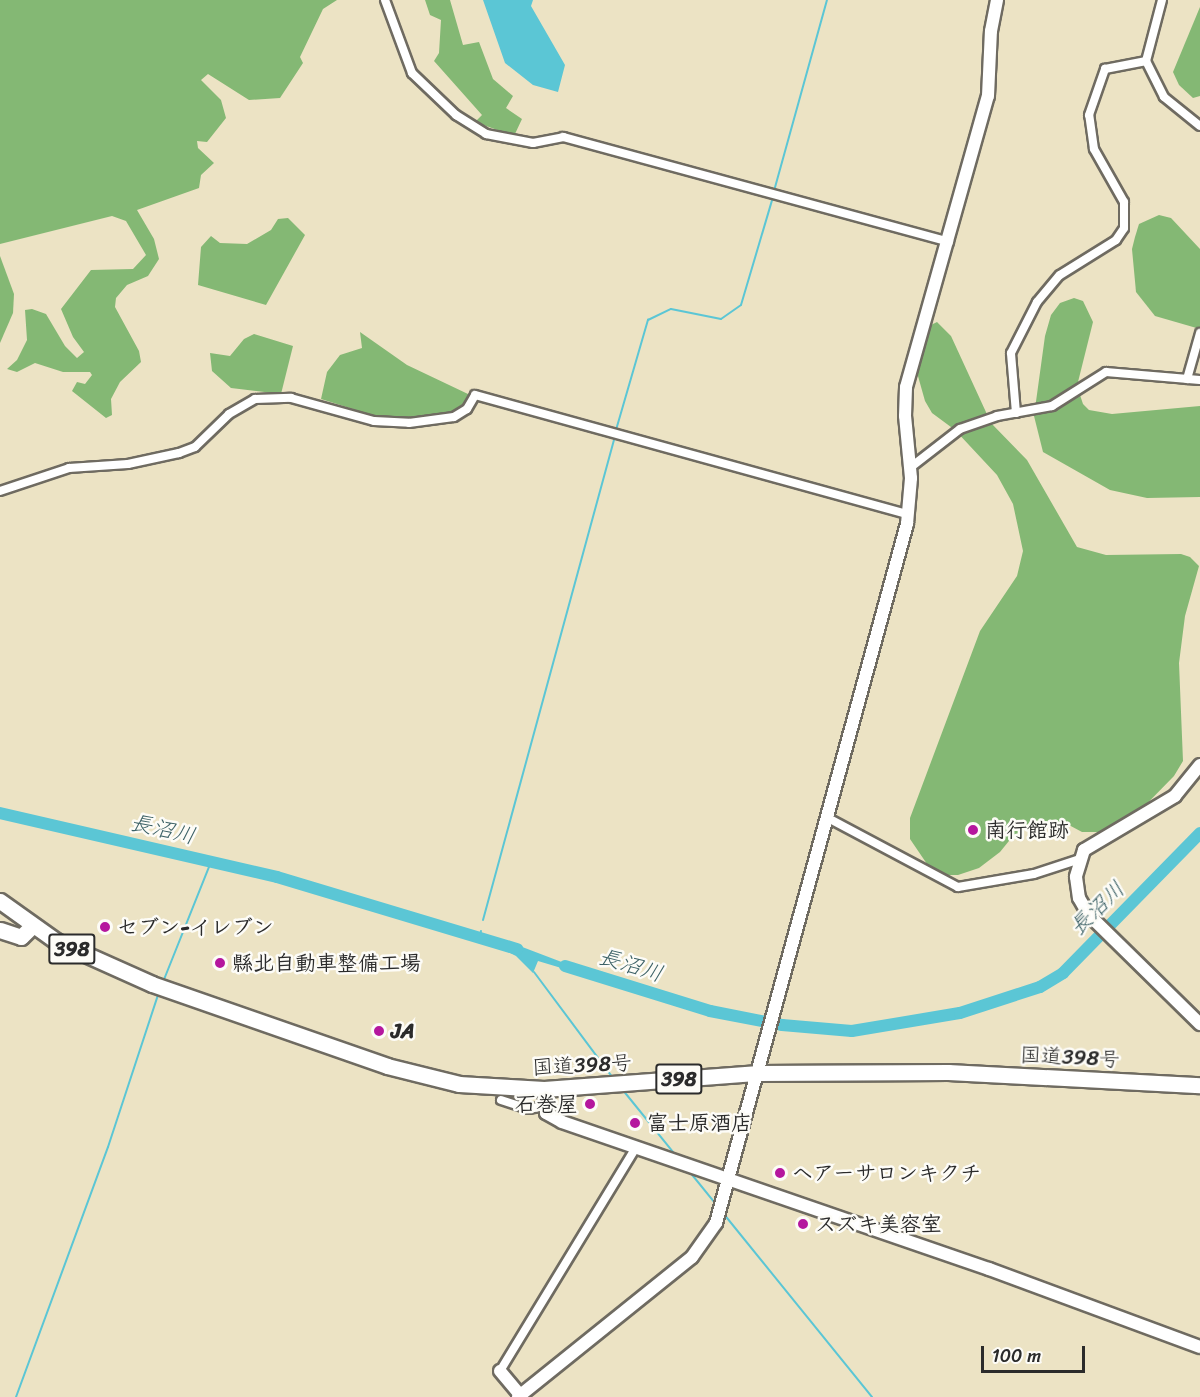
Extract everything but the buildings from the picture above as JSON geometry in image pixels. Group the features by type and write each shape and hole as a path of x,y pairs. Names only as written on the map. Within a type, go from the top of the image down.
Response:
{"highway":[{"name":"国道398号","path":"0,901 31,927 82,954 152,984 412,1073 488,1088 544,1089 758,1073 948,1072 1200,1085"},
{"name":"398","path":"0,930 21,937 31,927"}],"street":[{"path":"385,0 412,73 456,115 486,134 533,143 563,137 949,242"},
{"path":"635,1149 500,1371 519,1396 693,1257 712,1233 730,1182 908,514 910,467 905,416 906,387 949,242 988,96 991,31 997,0"},
{"path":"1162,0 1146,61 1164,97 1200,126"},
{"path":"1016,413 1011,353 1037,302 1060,275 1116,240 1124,228 1124,202 1095,149 1089,115 1105,69 1146,61"},
{"path":"1187,379 1200,333"},
{"path":"910,467 960,429 1016,413 1052,406 1106,372 1200,380"},
{"path":"0,491 69,468 128,464 179,453 201,442 229,414 255,399 291,398 374,421 409,423 454,417 467,409 475,395 908,514"},
{"path":"1200,765 1175,796 1092,845 1080,859 1076,877 1079,898 1098,924 1200,1024"},
{"path":"828,818 958,887 1034,874 1080,859"},
{"path":"544,1089 544,1106 552,1118 701,1172 1000,1273 1200,1347"},
{"path":"501,1100 529,1109 544,1106"}],"green space":[{"path":"0,0 337,0 323,9 300,57 303,63 280,98 249,100 208,74 201,80 221,100 226,118 207,142 197,141 198,148 214,163 201,175 199,188 137,210 154,239 159,259 148,276 127,285 116,298 115,307 139,351 141,362 120,382 111,399 112,415 106,418 72,391 77,382 85,384 92,375 90,372 63,372 35,363 17,372 7,369 17,360 27,340 25,310 32,309 46,314 65,346 77,358 84,352 73,337 61,309 91,270 133,269 146,255 126,221 112,216 0,244"},
{"path":"425,0 450,0 463,45 479,42 493,79 513,96 506,108 522,119 514,136 475,122 482,115 434,61 439,53 441,20 430,15"},
{"path":"1200,7 1200,96 1193,98 1179,85 1173,72"},
{"path":"1159,215 1171,218 1200,249 1200,329 1155,316 1136,292 1132,249 1135,237 1139,224"},
{"path":"288,218 305,235 266,305 198,285 201,247 211,236 220,243 247,244 271,230 278,219"},
{"path":"0,256 14,294 13,313 0,343"},
{"path":"1074,298 1083,301 1093,322 1077,386 1083,404 1089,410 1112,414 1200,406 1200,497 1147,498 1110,490 1043,452 1034,416 1045,336 1051,315 1060,303"},
{"path":"937,322 951,336 991,423 1027,460 1077,547 1106,555 1181,554 1190,557 1199,566 1185,616 1179,663 1183,761 1174,776 1126,825 1113,832 1082,832 1067,824 1037,822 1013,836 1000,852 979,868 958,875 944,875 927,864 910,839 910,818 980,631 1017,576 1023,551 1013,504 997,475 955,430 932,413 925,401 916,369 929,326"},
{"path":"360,332 407,365 468,394 469,398 453,413 407,418 375,416 321,399 327,372 340,355 362,348"},
{"path":"254,334 293,346 281,394 231,388 212,371 210,353 230,356 244,339"}],"water":[{"path":"483,0 533,0 531,6 565,65 558,92 533,85 505,63"},
{"path":"505,941 580,969 578,973 538,961 533,973 516,956 502,949"}],"waterway":[{"path":"774,191 827,0"},
{"path":"616,430 648,320 671,309 721,319 741,305 773,197"},
{"path":"483,920 615,436"},
{"name":"長沼川","path":"0,813 277,877 517,949"},
{"name":"長沼川","path":"565,966 710,1011 782,1025 852,1031 960,1013 1040,987 1063,973 1200,833"},
{"path":"163,982 211,862"},
{"path":"480,937 481,931"},
{"path":"534,972 613,1078"},
{"path":"16,1397 108,1147 159,992"},
{"path":"622,1089 677,1157"},
{"path":"689,1171 715,1203"},
{"path":"723,1213 872,1397"}],"place":[{"name":"南行館跡","path":"973,830"},
{"name":"セブン-イレブン","path":"105,927"},
{"name":"縣北自動車整備工場","path":"220,963"},
{"name":"JA","path":"379,1031"},
{"name":"石巻屋","path":"590,1104"},
{"name":"富士原酒店","path":"635,1123"},
{"name":"ヘアーサロンキクチ","path":"780,1173"},
{"name":"スズキ美容室","path":"803,1224"}]}
